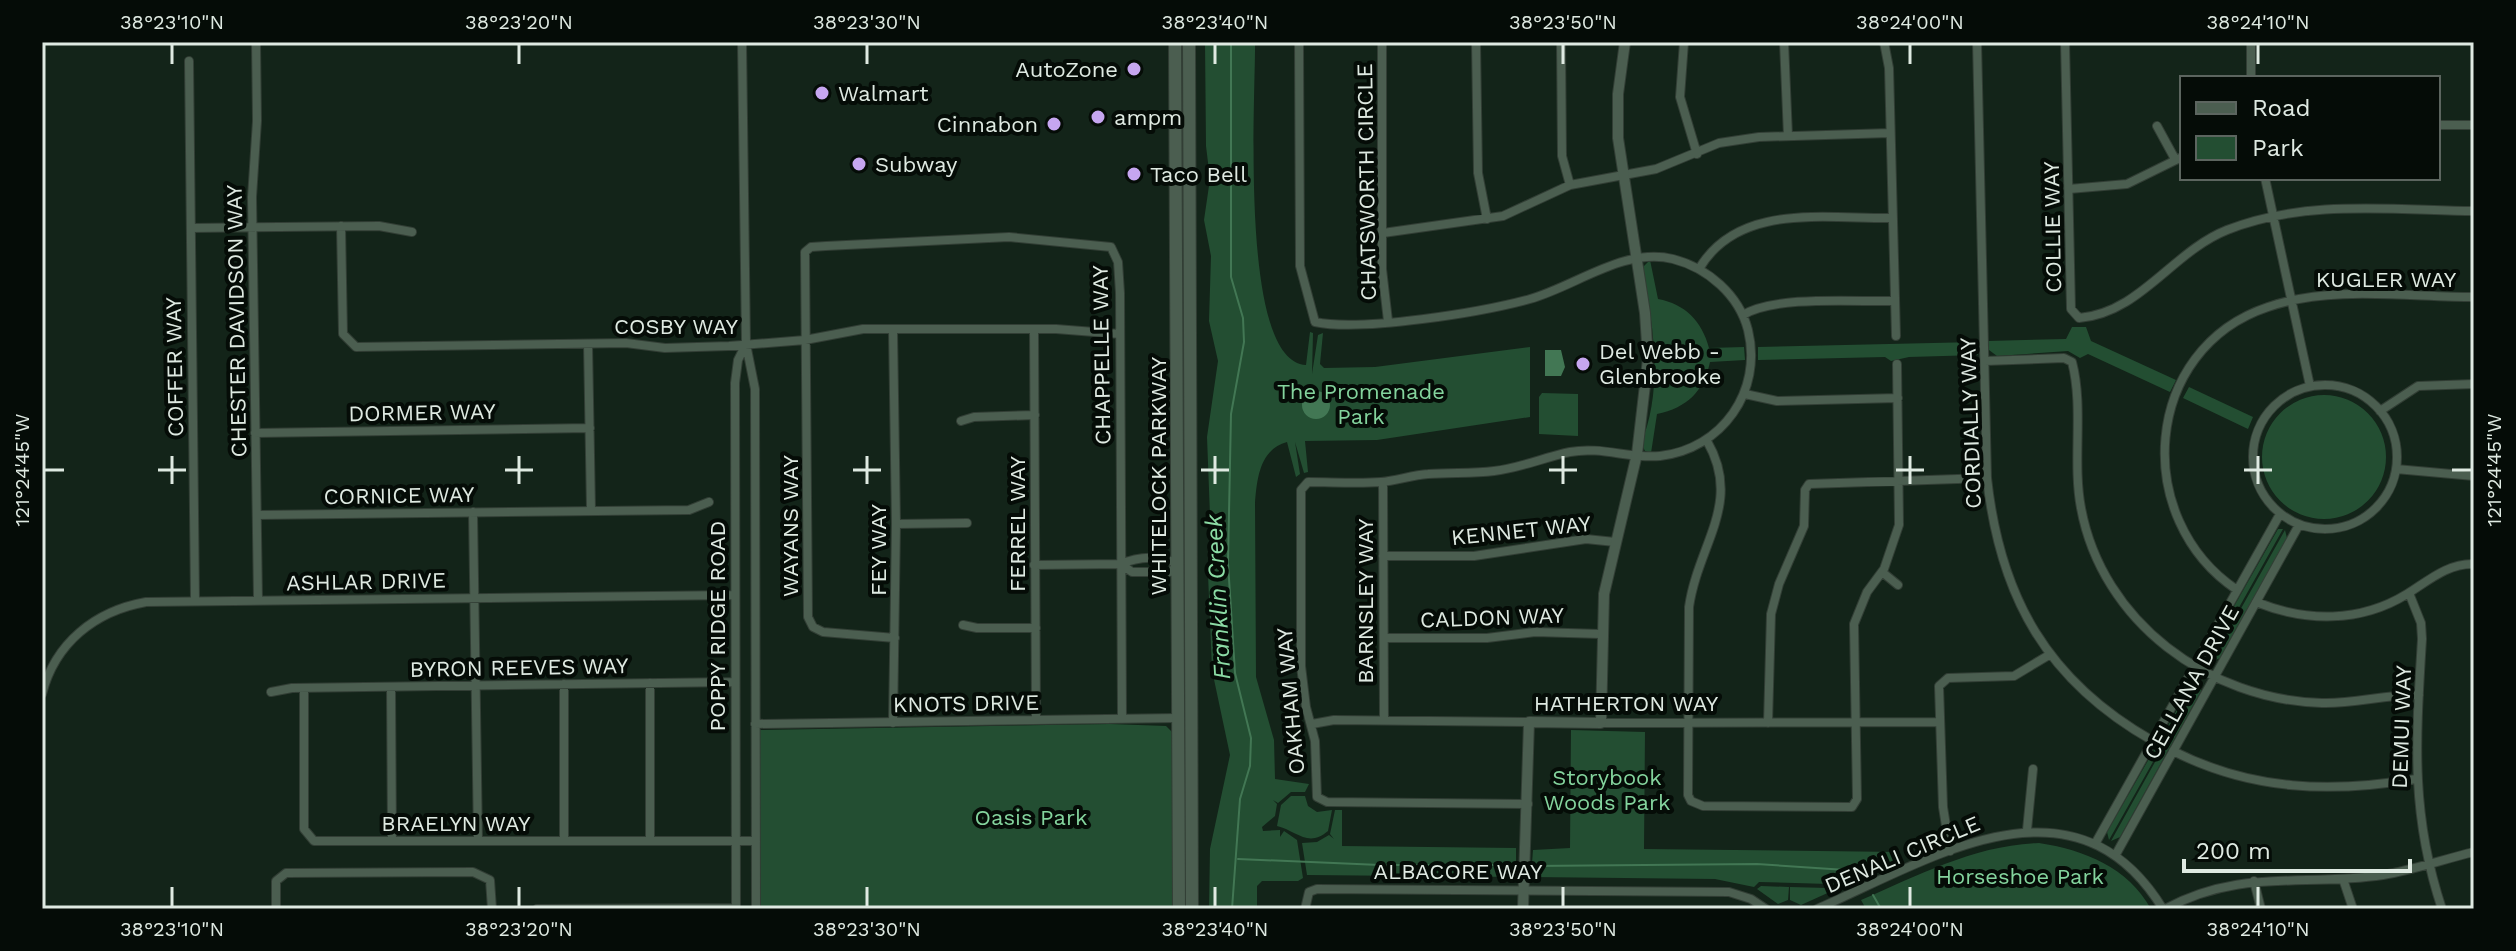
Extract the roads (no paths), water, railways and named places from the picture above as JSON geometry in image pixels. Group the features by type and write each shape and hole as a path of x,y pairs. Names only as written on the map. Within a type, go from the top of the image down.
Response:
{"main road":[{"name":"WHITELOCK PARKWAY","path":"1175,42 1183,192"},
{"name":"WHITELOCK PARKWAY","path":"1189,42 1183,192 1184,565 1192,909"},
{"name":"WHITELOCK PARKWAY","path":"1179,909 1178,718 1184,565"}],"street":[{"name":"CHESTER DAVIDSON WAY","path":"256,42 257,121 252,227 258,600"},
{"name":"POPPY RIDGE ROAD","path":"742,42 746,344 755,389 756,909"},
{"path":"1299,42 1300,266 1312,319 1320,323 1388,321 1530,299 1637,258 1673,259 1699,269 1728,293 1743,315 1751,354 1745,394 1731,418 1707,441 1675,453 1637,454 1593,448 1495,471 1427,474 1383,482"},
{"name":"CHATSWORTH CIRCLE","path":"1382,42 1383,233 1388,321"},
{"path":"1476,42 1478,173 1487,219"},
{"path":"1561,42 1562,156 1570,185"},
{"path":"1601,723 1604,594 1637,454 1648,359 1637,258 1618,138 1617,42"},
{"path":"1619,78 1625,42"},
{"path":"1684,42 1680,97 1697,154"},
{"path":"1784,42 1788,136"},
{"path":"1884,42 1889,68 1896,336"},
{"name":"CORDIALLY WAY","path":"1977,42 1987,478 1993,529 2005,574 2049,655 2086,694 2153,741"},
{"name":"COLLIE WAY","path":"2065,42 2071,309 2079,318 2123,306 2178,258 2202,242 2273,215 2308,210 2474,211"},
{"path":"2251,42 2251,76"},
{"name":"COFFER WAY","path":"189,61 195,601"},
{"path":"2440,125 2474,125"},
{"path":"2069,189 2127,184 2179,158 2157,126"},
{"path":"1383,233 1487,219 1517,211 1570,185 1656,169 1719,143 1788,136 1890,133"},
{"path":"2265,180 2310,386"},
{"path":"1699,269 1720,241 1756,223 1893,218"},
{"name":"COSBY WAY","path":"341,226 343,334 352,345 588,344 672,348 805,340 863,329 1034,329 1120,334"},
{"path":"191,228 388,226 412,232"},
{"name":"CHAPPELLE WAY","path":"805,340 803,260 805,252 811,247 1009,237 1111,247 1118,262 1120,334 1122,718"},
{"name":"KUGLER WAY","path":"2237,590 2202,560 2175,516 2166,485 2166,434 2177,393 2208,345 2243,318 2311,296 2474,297"},
{"path":"1743,315 1763,307 1784,305 1895,301"},
{"name":"FERREL WAY","path":"1034,329 1036,719"},
{"name":"FEY WAY","path":"893,330 896,524 893,723"},
{"name":"WAYANS WAY","path":"805,340 808,617 813,627 823,632 895,638"},
{"path":"588,344 591,510"},
{"name":"POPPY RIDGE ROAD","path":"736,908 735,383 738,360 746,344"},
{"path":"1985,361 2064,358 2072,362 2078,489 2091,545 2112,588 2161,644 2215,677 2266,696 2322,703 2419,695"},
{"path":"1707,441 1717,459 1723,493 1692,585 1687,630 1688,795 1696,804 1852,807 1857,799 1854,624 1867,592 1882,572 1899,525 1897,364"},
{"path":"2380,411 2418,386 2434,383 2474,384"},
{"path":"2310,386 2350,389 2363,395 2380,411 2395,442 2396,469 2384,497 2364,517 2341,527 2299,525 2280,514 2258,483 2253,465 2255,439 2264,419 2278,403 2310,386"},
{"path":"1745,394 1777,401 1898,398"},
{"path":"961,421 974,417 1035,415"},
{"name":"DORMER WAY","path":"255,433 590,428"},
{"path":"2396,469 2474,476"},
{"path":"1768,723 1771,614 1779,584 1804,526 1805,490 1815,482 1987,478"},
{"name":"OAKHAM WAY","path":"1383,482 1308,482 1301,497 1301,666 1316,759 1315,791 1320,801 1528,804"},
{"name":"BARNSLEY WAY","path":"1383,482 1384,720"},
{"name":"CORNICE WAY","path":"257,515 689,510 709,502"},
{"path":"473,512 478,841"},
{"name":"CELLANA DRIVE","path":"2095,844 2280,514"},
{"path":"896,524 967,523"},
{"name":"CELLANA DRIVE","path":"2115,856 2299,525"},
{"name":"KENNET WAY","path":"1383,556 1474,556 1586,539 1615,542"},
{"path":"1034,565 1121,564 1132,559 1170,559 1184,565"},
{"path":"2256,602 2295,614 2337,617 2369,612 2409,593 2441,572 2474,564"},
{"path":"1882,572 1898,585"},
{"name":"DEMUI WAY","path":"2409,593 2421,623 2416,779 2428,865 2442,909"},
{"name":"ASHLAR DRIVE","path":"42,694 61,651 94,620 135,604 735,595"},
{"path":"963,625 977,628 1036,628"},
{"name":"CALDON WAY","path":"1384,638 1487,638 1535,632 1601,634"},
{"path":"1950,851 1944,818 1939,686 1943,680 2014,676 2049,655"},
{"name":"BYRON REEVES WAY","path":"271,692 304,688 735,682"},
{"path":"650,683 650,841"},
{"path":"564,684 564,841"},
{"path":"391,687 392,841"},
{"name":"BRAELYN WAY","path":"304,688 306,835 314,841 756,841"},
{"name":"KNOTS DRIVE","path":"755,724 1178,718"},
{"name":"HATHERTON WAY","path":"1312,724 1334,720 1687,724 1940,722"},
{"path":"1523,909 1529,722"},
{"path":"2173,751 2225,773 2279,787 2368,786 2416,779"},
{"path":"2027,830 2028,795 2033,769"},
{"name":"DENALI CIRCLE","path":"1817,909 1984,837 2027,830 2095,844 2138,875 2164,909"},
{"path":"2164,909 2215,887 2254,881 2383,875 2474,852"},
{"path":"276,909 276,884 280,876 289,872 478,872 488,877 492,886 492,909"},
{"path":"2343,879 2353,909"},
{"path":"2254,881 2261,909"},
{"name":"ALBACORE WAY","path":"1305,909 1309,892 1317,889 1523,888 1729,892 1751,899 1766,909"},
{"path":"537,909 736,908"}],"waterway":[{"name":"Franklin Creek","path":"1231,42 1231,277 1243,318 1244,342 1231,414 1228,563 1235,673 1251,738 1250,766 1240,799 1232,909"},
{"path":"1238,859 1380,865 1516,865"},
{"path":"1532,866 1757,864 1846,870 1858,873 1862,878"},
{"path":"1873,895 1881,909"}],"place":[{"name":"AutoZone","path":"1134,69"},
{"name":"Walmart","path":"822,93"},
{"name":"ampm","path":"1098,117"},
{"name":"Cinnabon","path":"1054,124"},
{"name":"Subway","path":"859,164"},
{"name":"Taco Bell","path":"1134,174"},
{"name":"Del Webb - Glenbrooke","path":"1583,364"}],"park label":[{"name":"The Promenade Park","path":"1361,404"},
{"name":"Storybook Woods Park","path":"1607,790"},
{"name":"Oasis Park","path":"1031,817"},
{"name":"Horseshoe Park","path":"2020,876"}]}
